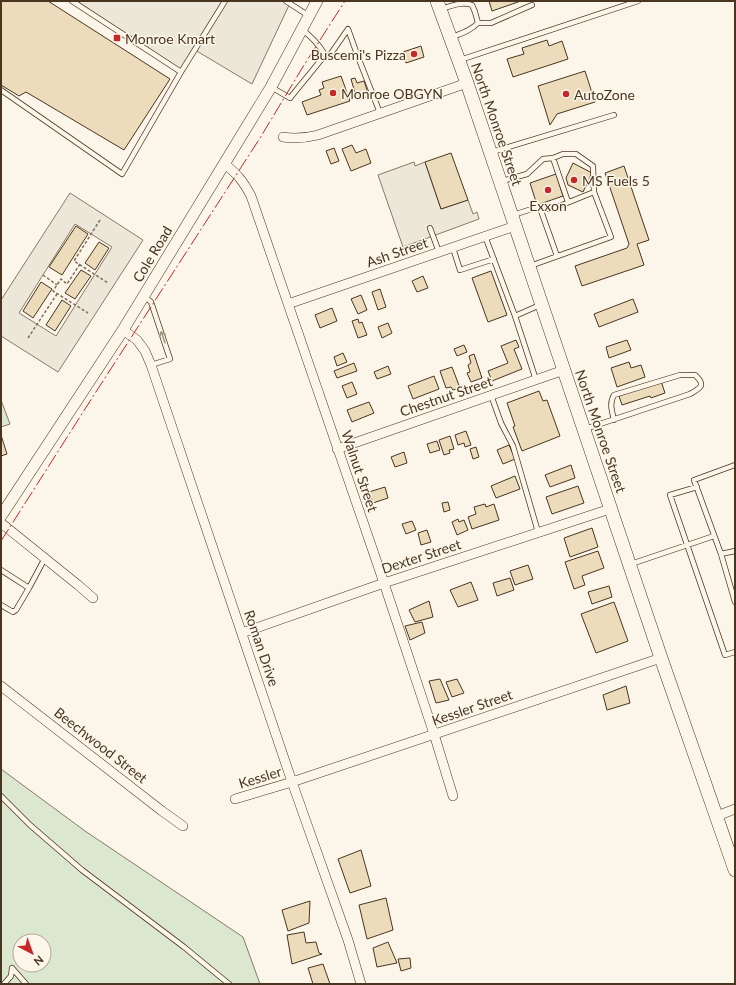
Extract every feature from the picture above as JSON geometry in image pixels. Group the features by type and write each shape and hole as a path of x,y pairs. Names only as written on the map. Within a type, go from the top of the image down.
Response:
{"main road":[{"name":"North Monroe Street","path":"439,5 542,304 629,565 735,870"}],"street":[{"name":"Cole Road","path":"1,516 123,330 225,164 271,87 317,1"},
{"path":"283,137 306,138 318,135 467,83"},
{"name":"Walnut Street","path":"225,164 240,178 250,196 384,583 453,796"},
{"name":"Ash Street","path":"288,304 485,236 513,221"},
{"name":"Roman Drive","path":"123,330 137,340 145,351 151,365 292,782 348,940 361,984"},
{"name":"Chestnut Street","path":"338,449 564,370"},
{"name":"Dexter Street","path":"242,633 384,583 610,509"},
{"path":"1,523 93,598"},
{"name":"Kessler Street","path":"292,782 661,658"},
{"name":"Beechwood Street","path":"1,686 162,812 183,826"},
{"name":"Kessler","path":"235,799 292,782"},
{"path":"717,816 735,809"}],"lane":[{"path":"72,1 181,72"},
{"path":"80,6 83,1"},
{"path":"1,90 122,174 181,72 225,1"},
{"path":"286,1 308,16"},
{"path":"459,60 638,1"},
{"path":"439,5 467,3 472,5 478,23"},
{"path":"450,38 468,31 478,23 490,23 532,5"},
{"path":"302,29 328,55 358,57"},
{"path":"271,87 290,98 328,55 348,29 380,113"},
{"path":"490,153 614,115"},
{"path":"500,182 527,174 544,159 553,158 563,154 576,154 593,166 594,192 611,237 528,266"},
{"path":"553,158 568,202"},
{"path":"513,221 535,208 552,209 594,192"},
{"path":"540,208 557,256"},
{"path":"430,228 439,252"},
{"path":"485,236 515,316 536,380"},
{"path":"452,248 460,270 494,259"},
{"path":"144,296 151,302 170,360 151,365"},
{"path":"515,316 542,304"},
{"path":"584,430 614,420 690,394 698,390 701,380 695,375 680,375 614,395 611,406 614,420"},
{"path":"491,395 501,423 513,446 538,532"},
{"path":"735,465 694,480 721,554 735,602"},
{"path":"697,487 670,495 725,655 735,652"},
{"path":"629,565 714,536"},
{"path":"721,554 735,551"},
{"path":"1,605 13,612 16,610 45,558"},
{"path":"1,570 29,588"},
{"path":"1,796 30,825 82,870 184,947 229,984"},
{"path":"4,984 11,976 12,968 26,984"}],"path":[{"path":"100,220 74,261 108,282"},
{"path":"80,264 67,284 61,279 53,291 88,313"},
{"path":"43,275 57,285"},
{"path":"28,338 57,294"}],"green space":[{"path":"1,400 10,424 1,427"},
{"path":"1,769 85,831 243,937 260,984 1,984"}],"shaded area":[{"path":"72,1 291,1 252,84 195,50 181,72"},
{"path":"414,162 415,166 425,162 441,209 468,200 473,214 477,212 479,219 403,247 378,175"},
{"path":"70,193 143,240 58,372 1,336 1,300","holes":["75,224 112,247 56,336 19,313"]}],"building":[{"path":"1,1 48,1 170,79 124,150 26,92 19,96 1,85"},
{"path":"489,1 521,1 492,11"},
{"path":"547,40 549,46 562,41 568,59 513,77 507,59 524,54 522,48"},
{"path":"421,46 424,57 406,63 403,52"},
{"name":"AutoZone","path":"585,71 595,102 557,114 550,125 538,86"},
{"name":"Monroe OBGYN","path":"341,76 350,101 307,115 302,102 321,95 319,90 324,88 322,82"},
{"path":"355,78 357,83 364,81 369,96 357,100 351,79"},
{"path":"352,145 356,153 366,149 371,163 351,171 342,149"},
{"path":"334,148 339,161 331,164 326,151"},
{"path":"451,153 468,200 441,209 425,162"},
{"path":"573,163 592,173 583,192 568,185 566,178"},
{"path":"624,166 649,240 637,244 644,265 582,286 575,266 627,248 629,244 605,173"},
{"path":"556,174 563,196 537,205 530,183"},
{"path":"76,226 88,234 62,275 49,267"},
{"path":"99,242 109,248 95,270 85,263"},
{"path":"81,270 91,276 75,299 65,293"},
{"path":"491,271 507,315 488,322 472,278"},
{"path":"423,276 428,288 417,292 412,281"},
{"path":"41,282 52,289 33,318 23,311"},
{"path":"380,289 386,307 378,310 372,292"},
{"path":"361,295 367,310 358,314 351,299"},
{"path":"633,299 638,312 599,327 594,314"},
{"path":"62,300 71,306 55,331 46,325"},
{"path":"332,308 337,321 320,328 315,315"},
{"path":"358,319 359,323 362,322 367,335 358,338 352,321"},
{"path":"388,323 392,333 382,338 378,327"},
{"path":"516,340 519,347 514,349 522,369 492,381 488,371 508,363 501,346"},
{"path":"627,340 631,350 609,358 606,347"},
{"path":"464,345 467,352 457,356 454,349"},
{"path":"343,353 347,362 337,366 334,357"},
{"path":"474,354 482,378 471,382 467,373 470,372 468,365 471,363 469,356"},
{"path":"629,362 631,368 641,365 645,377 617,387 611,368"},
{"path":"354,363 357,371 337,378 334,371"},
{"path":"388,366 391,374 377,379 374,372"},
{"path":"452,367 460,388 453,390 451,387 446,388 440,371"},
{"path":"434,376 439,389 413,399 408,386"},
{"path":"661,381 665,393 622,405 619,396"},
{"path":"352,382 357,394 347,398 342,386"},
{"path":"539,391 543,401 547,400 560,436 522,451 513,427 515,426 507,403"},
{"path":"369,402 374,413 352,422 347,410"},
{"path":"466,431 471,445 465,447 464,443 458,445 455,435"},
{"path":"1,435 7,454 1,456"},
{"path":"450,436 454,449 449,450 450,453 444,455 439,440"},
{"path":"437,441 440,450 430,453 427,444"},
{"path":"509,445 515,459 503,464 497,450"},
{"path":"476,447 479,457 473,459 470,449"},
{"path":"404,452 407,463 395,467 391,457"},
{"path":"571,465 575,478 550,487 545,475"},
{"path":"515,476 520,489 496,498 491,486"},
{"path":"578,486 584,503 552,514 546,497"},
{"path":"385,487 388,498 373,503 369,492"},
{"path":"448,502 450,510 444,512 442,503"},
{"path":"485,504 486,507 494,504 499,520 472,529 468,517 476,514 474,507"},
{"path":"458,519 459,522 464,520 468,530 457,535 452,522"},
{"path":"412,521 416,530 406,534 402,524"},
{"path":"592,528 598,547 570,557 564,538"},
{"path":"427,530 431,542 421,545 418,533"},
{"path":"598,551 604,568 582,576 585,585 574,589 565,562"},
{"path":"528,565 533,579 515,585 510,571"},
{"path":"510,578 514,590 497,596 493,583"},
{"path":"471,582 478,600 458,607 450,590"},
{"path":"609,586 612,597 592,604 588,592"},
{"path":"429,601 433,617 415,622 409,610"},
{"path":"614,602 628,641 596,653 581,614"},
{"path":"422,622 425,633 410,640 405,626"},
{"path":"440,679 449,700 436,703 429,681"},
{"path":"457,679 464,693 452,697 446,682"},
{"path":"626,686 630,703 607,710 603,695"},
{"path":"361,850 371,886 350,893 338,859"},
{"path":"386,898 393,930 367,939 359,905"},
{"path":"310,901 309,923 288,931 282,910"},
{"path":"304,932 306,943 316,942 319,953 322,954 292,964 287,935"},
{"path":"388,942 397,963 377,967 373,948"},
{"path":"410,958 411,968 401,971 398,959"},
{"path":"323,964 330,984 313,984 308,968"}],"power":[{"path":"1,541 260,138 345,1"}],"place":[{"name":"Monroe Kmart","path":"117,38"},
{"name":"Buscemi's Pizza","path":"414,54"},
{"name":"Monroe OBGYN","path":"333,93"},
{"name":"AutoZone","path":"566,94"},
{"name":"MS Fuels 5","path":"574,180"},
{"name":"Exxon","path":"548,190"}]}
